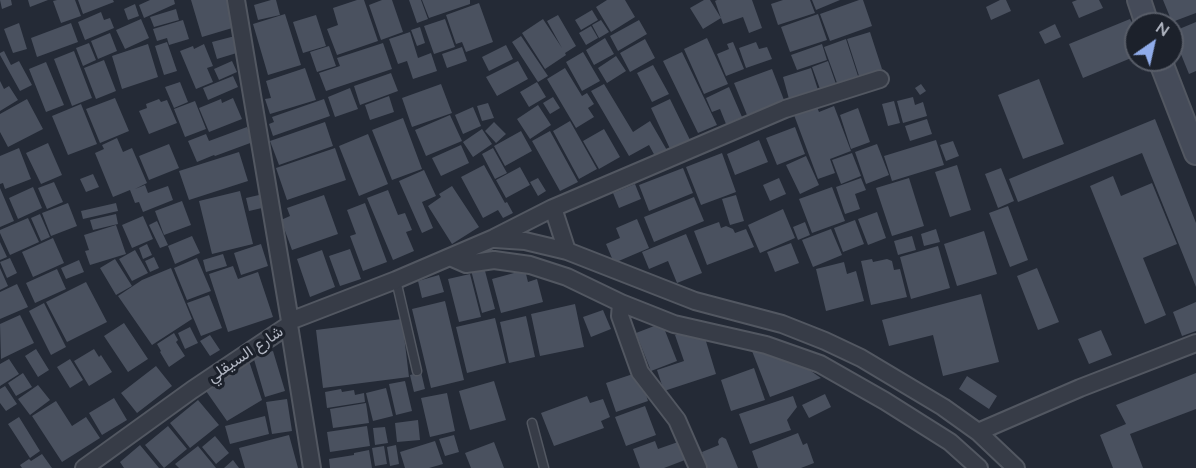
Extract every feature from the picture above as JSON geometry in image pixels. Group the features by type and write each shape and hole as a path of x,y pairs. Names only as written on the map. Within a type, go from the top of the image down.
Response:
{"street":[{"path":"236,0 289,323 450,257 553,208 785,109 880,79"},
{"path":"1165,72 1196,153"},
{"path":"553,208 567,251"},
{"path":"494,238 525,241 567,251 694,301 782,324 825,341 861,358 943,407 978,432 1016,468"},
{"path":"450,257 466,264 494,260 530,264 567,277 621,303 674,324 766,345 820,364 950,442 979,468"},
{"path":"621,303 620,316 640,372 677,420 698,468"},
{"name":"شارع السيقلي","path":"84,468 289,323 312,468"},
{"path":"978,432 1080,388 1196,343"}],"lane":[{"path":"396,280 417,371"},
{"path":"532,423 544,468"}],"building":[{"path":"0,0 11,0 12,5 2,9"},
{"path":"28,0 48,0 30,7"},
{"path":"75,0 81,16 61,23 53,1"},
{"path":"78,0 113,0 114,2 83,14"},
{"path":"150,0 174,0 175,4 144,18 139,5"},
{"path":"191,0 231,0 239,26 202,37"},
{"path":"276,0 280,15 258,20 254,5"},
{"path":"364,0 378,41 337,55 327,29 338,25 333,8"},
{"path":"382,0 392,0 403,32 381,40 369,5"},
{"path":"409,0 421,0 428,19 417,23"},
{"path":"422,0 470,0 470,4 429,18"},
{"path":"607,0 625,0 635,17 611,32 596,7"},
{"path":"704,0 710,0 721,18 703,29 690,8"},
{"path":"752,0 762,28 749,33 743,17 723,24 715,1"},
{"path":"783,0 810,0 815,13 778,25 771,4"},
{"path":"812,0 840,0 816,10"},
{"path":"863,0 872,26 830,41 820,14"},
{"path":"1000,0 1006,0 1011,11 991,20 986,7"},
{"path":"1099,0 1103,8 1079,18 1072,2"},
{"path":"1163,0 1196,0 1196,13 1184,18 1184,12 1168,12"},
{"path":"479,3 493,42 466,52 462,42 456,44 446,15"},
{"path":"135,4 139,16 128,20 124,9"},
{"path":"176,9 179,20 154,27 150,17"},
{"path":"592,10 598,20 581,30 575,20"},
{"path":"101,12 104,20 110,18 114,28 85,40 78,22"},
{"path":"285,14 301,65 268,75 253,24"},
{"path":"818,14 827,40 790,52 781,27"},
{"path":"316,15 326,46 303,53 293,22"},
{"path":"558,15 576,46 545,69 522,33 543,19 562,48 547,21"},
{"path":"141,19 149,38 125,49 116,30"},
{"path":"445,19 455,47 434,54 424,26"},
{"path":"183,20 189,39 169,45 167,38 157,41 153,29"},
{"path":"601,20 609,32 599,38 592,25"},
{"path":"639,20 647,34 618,51 610,36"},
{"path":"1124,21 1124,61 1083,78 1069,44"},
{"path":"1196,22 1196,71 1189,74 1184,62 1184,27"},
{"path":"19,23 27,49 13,53 4,29"},
{"path":"71,23 78,42 37,57 31,38"},
{"path":"1055,24 1061,37 1045,44 1039,32"},
{"path":"591,26 598,38 586,45 579,33"},
{"path":"420,27 425,43 417,46 411,30"},
{"path":"410,32 418,58 431,53 437,71 413,79 407,61 398,64 389,39"},
{"path":"870,32 882,69 859,76 847,39"},
{"path":"110,33 117,51 98,59 91,41"},
{"path":"235,36 240,52 217,59 212,42"},
{"path":"521,36 548,76 538,82 512,42"},
{"path":"605,38 614,54 594,65 586,50"},
{"path":"707,38 728,84 704,94 684,49"},
{"path":"645,39 655,58 630,72 620,53"},
{"path":"846,39 858,76 837,83 824,47"},
{"path":"167,42 177,71 164,75 155,46"},
{"path":"733,42 744,69 726,76 717,54 729,49 727,44"},
{"path":"756,42 759,49 767,47 772,59 746,68 739,48"},
{"path":"89,43 96,60 83,66 76,48"},
{"path":"383,43 392,69 326,91 319,73 340,66 337,58"},
{"path":"148,44 158,77 122,89 112,56"},
{"path":"204,44 213,66 207,68 213,82 196,89 180,51 193,46 194,49"},
{"path":"822,44 827,60 797,70 791,55"},
{"path":"506,45 513,59 489,71 482,57"},
{"path":"329,46 336,66 317,72 310,52"},
{"path":"462,47 467,61 447,68 442,54"},
{"path":"4,51 11,65 19,61 32,85 20,91 0,55"},
{"path":"74,51 92,98 72,106 54,59"},
{"path":"583,52 600,81 582,91 566,62"},
{"path":"682,52 717,125 698,133 663,61"},
{"path":"616,56 626,71 607,83 598,68"},
{"path":"104,60 116,91 96,99 84,68"},
{"path":"232,61 237,72 219,80 214,69"},
{"path":"518,61 528,79 497,96 486,77"},
{"path":"828,61 836,84 820,89 812,67"},
{"path":"46,62 64,105 46,112 29,69"},
{"path":"653,65 669,94 652,102 637,73"},
{"path":"305,68 316,100 270,114 265,99 271,98 266,81"},
{"path":"565,68 582,96 587,93 594,104 588,108 594,117 576,128 547,79"},
{"path":"811,68 818,90 789,99 783,77"},
{"path":"772,69 784,100 747,115 734,83"},
{"path":"391,73 398,91 360,105 354,86"},
{"path":"233,76 238,87 208,100 203,88"},
{"path":"1039,79 1064,144 1023,159 998,95"},
{"path":"0,81 4,89 9,86 18,100 0,111"},
{"path":"180,82 188,102 174,108 165,87"},
{"path":"537,82 546,97 529,107 520,92"},
{"path":"441,84 452,113 412,127 402,98"},
{"path":"604,84 633,132 650,121 668,152 656,158 649,145 629,156 591,91"},
{"path":"921,84 926,91 920,95 915,88"},
{"path":"729,87 742,117 726,124 720,109 712,112 706,98"},
{"path":"350,88 358,109 335,117 328,97"},
{"path":"389,96 394,112 370,120 365,105"},
{"path":"553,97 560,108 550,114 543,103"},
{"path":"913,97 915,105 923,102 927,116 903,123 897,101"},
{"path":"115,98 129,131 100,143 86,109"},
{"path":"233,98 242,119 209,132 199,108 221,99 222,103"},
{"path":"27,99 43,129 8,147 0,132 0,114"},
{"path":"159,99 161,102 167,100 177,123 149,134 139,111 147,108 146,104"},
{"path":"324,99 330,116 273,136 269,124 274,122 272,117"},
{"path":"670,99 691,142 671,151 651,108"},
{"path":"195,101 206,129 185,137 174,109"},
{"path":"894,101 900,123 888,126 882,104"},
{"path":"488,103 494,118 482,121 477,106"},
{"path":"81,104 97,144 68,155 52,116"},
{"path":"538,105 551,125 530,139 517,119"},
{"path":"834,106 851,151 830,159 835,173 818,179 794,115 817,107 819,112"},
{"path":"473,107 481,126 463,134 455,115"},
{"path":"858,108 870,142 851,149 840,115"},
{"path":"450,115 462,141 426,156 415,130"},
{"path":"403,118 422,169 392,180 372,130"},
{"path":"927,119 932,134 910,141 905,126"},
{"path":"1155,119 1196,223 1196,287 1142,153 1018,202 1009,179"},
{"path":"570,121 597,169 579,179 553,131"},
{"path":"325,122 333,146 279,165 270,141"},
{"path":"494,122 506,134 496,143 485,131"},
{"path":"247,127 253,142 197,162 188,141 206,134 209,141"},
{"path":"795,127 805,154 777,165 766,138"},
{"path":"482,129 492,144 473,157 463,142"},
{"path":"604,129 620,157 599,169 583,141"},
{"path":"521,131 532,151 505,166 494,146"},
{"path":"550,131 578,182 560,191 532,141"},
{"path":"368,134 388,184 359,196 339,146"},
{"path":"117,138 123,152 132,148 147,183 135,189 145,185 148,193 168,186 173,200 143,212 139,202 135,203 130,190 113,197 95,153 104,149 102,145"},
{"path":"759,140 768,162 735,175 727,154"},
{"path":"936,140 944,165 892,181 884,156"},
{"path":"953,141 959,156 946,161 940,145"},
{"path":"48,143 62,175 41,184 26,153"},
{"path":"169,144 179,168 149,180 139,156"},
{"path":"877,144 889,175 866,184 855,152"},
{"path":"461,145 469,163 441,176 432,158"},
{"path":"19,148 31,179 5,189 3,183 0,184 0,156"},
{"path":"335,148 346,180 287,200 276,168"},
{"path":"493,148 507,173 495,179 482,154"},
{"path":"239,152 248,181 189,200 179,171"},
{"path":"722,153 736,192 701,205 686,167"},
{"path":"852,153 861,176 841,184 832,160"},
{"path":"806,156 819,185 800,194 786,165"},
{"path":"484,165 513,213 503,218 498,210 483,218 461,177"},
{"path":"957,165 971,210 950,217 935,172"},
{"path":"520,167 530,185 506,198 496,180"},
{"path":"683,168 693,193 649,211 639,185"},
{"path":"1001,168 1014,201 998,208 985,174"},
{"path":"424,170 436,196 422,202 433,228 422,233 399,181"},
{"path":"93,174 99,187 86,192 80,179"},
{"path":"1113,176 1121,196 1152,183 1177,244 1143,258 1166,315 1145,324 1090,186"},
{"path":"538,178 546,191 538,196 530,182"},
{"path":"779,178 786,194 770,201 763,185"},
{"path":"861,178 866,190 855,194 860,209 845,214 836,187"},
{"path":"909,178 924,226 892,236 876,188"},
{"path":"54,182 63,202 47,209 38,188"},
{"path":"635,184 641,199 619,208 613,193"},
{"path":"452,186 479,227 452,244 428,206 441,197 439,194"},
{"path":"33,187 42,208 18,219 9,198"},
{"path":"832,187 845,221 812,233 799,199"},
{"path":"0,188 14,221 0,227"},
{"path":"388,190 398,215 405,213 412,230 406,232 414,251 393,260 367,198"},
{"path":"240,191 253,244 212,254 199,201"},
{"path":"259,195 262,208 249,211 246,198"},
{"path":"324,195 338,234 292,250 281,220 290,216 287,208"},
{"path":"736,195 744,221 730,225 722,199"},
{"path":"694,197 704,221 654,242 644,217"},
{"path":"182,201 191,225 164,235 155,211"},
{"path":"68,203 77,226 51,236 42,213"},
{"path":"116,203 118,211 83,219 81,211"},
{"path":"365,203 387,262 363,271 350,236 356,234 347,210"},
{"path":"1008,206 1028,260 1010,267 989,213"},
{"path":"783,209 795,238 760,253 748,225"},
{"path":"877,212 886,238 868,245 858,219"},
{"path":"40,214 50,237 41,241 31,218"},
{"path":"116,214 118,224 93,230 90,220"},
{"path":"143,216 153,239 132,248 122,225"},
{"path":"28,218 39,242 10,255 0,230"},
{"path":"637,219 649,248 614,263 606,244 620,238 616,228"},
{"path":"855,220 864,244 843,252 834,228"},
{"path":"157,221 168,245 160,248 149,225"},
{"path":"719,222 721,228 726,226 733,229 735,233 746,229 754,247 707,265 694,231"},
{"path":"805,222 810,235 798,240 793,227"},
{"path":"116,225 126,254 90,265 85,251 89,250 84,235"},
{"path":"831,229 842,255 813,267 802,240"},
{"path":"936,229 940,242 924,246 921,234"},
{"path":"984,231 997,274 957,286 944,244"},
{"path":"686,234 702,273 677,283 668,261 649,269 642,252"},
{"path":"192,236 200,253 175,264 168,246"},
{"path":"912,236 916,250 898,255 894,241"},
{"path":"53,238 64,263 33,277 22,252"},
{"path":"0,242 7,257 0,260"},
{"path":"791,243 799,263 775,272 767,252"},
{"path":"147,244 152,255 143,259 139,248"},
{"path":"261,244 268,266 241,275 234,253"},
{"path":"938,246 950,288 911,299 900,257"},
{"path":"350,249 361,279 340,286 329,256"},
{"path":"135,250 148,273 132,281 119,259"},
{"path":"322,250 335,287 310,297 297,259"},
{"path":"223,254 227,266 206,272 203,260"},
{"path":"154,257 159,268 150,272 145,261"},
{"path":"10,258 17,273 7,278 0,262"},
{"path":"197,258 211,291 187,300 174,268"},
{"path":"115,259 132,286 116,295 100,268"},
{"path":"872,259 873,262 887,259 892,261 894,270 900,269 907,297 871,305 861,261"},
{"path":"79,260 84,272 66,279 61,268"},
{"path":"844,262 847,274 856,271 864,301 826,311 816,269"},
{"path":"233,266 238,279 258,272 273,317 228,332 209,274"},
{"path":"484,267 495,309 482,313 471,270"},
{"path":"0,268 8,286 0,290"},
{"path":"171,268 192,319 152,345 118,296 142,280"},
{"path":"1037,268 1059,322 1038,330 1017,276"},
{"path":"57,269 66,289 35,303 26,283"},
{"path":"525,270 528,282 537,279 543,302 501,313 492,279"},
{"path":"470,274 481,317 459,322 448,279"},
{"path":"439,275 444,292 422,298 418,281"},
{"path":"86,282 107,322 67,342 46,302"},
{"path":"17,284 28,307 0,319 0,292"},
{"path":"981,294 999,362 943,376 933,335 889,346 882,320"},
{"path":"209,295 222,328 201,336 187,303"},
{"path":"445,301 464,380 431,388 412,309"},
{"path":"1196,302 1196,331 1182,336 1173,312"},
{"path":"44,303 66,347 51,355 29,311"},
{"path":"575,304 584,347 540,356 531,314"},
{"path":"603,310 611,329 591,337 583,317"},
{"path":"20,315 34,343 1,359 0,324"},
{"path":"526,316 535,357 509,363 500,322"},
{"path":"495,318 506,363 467,373 456,327"},
{"path":"402,319 409,377 323,388 316,330"},
{"path":"124,323 148,359 128,372 104,336"},
{"path":"662,323 677,361 651,371 636,333"},
{"path":"190,327 198,343 185,349 178,333"},
{"path":"1101,330 1112,355 1089,364 1078,339"},
{"path":"174,333 178,340 176,342 185,356 169,367 157,344"},
{"path":"682,333 705,338 716,374 664,391 657,370 684,361 675,335"},
{"path":"210,335 220,350 210,356 200,341"},
{"path":"36,349 49,370 38,377 25,356"},
{"path":"94,349 99,357 101,355 112,372 89,386 74,361"},
{"path":"273,351 285,391 265,397 253,356"},
{"path":"752,351 770,353 799,363 821,378 770,397"},
{"path":"9,359 19,374 0,386 0,364"},
{"path":"70,359 83,380 70,388 57,367"},
{"path":"249,361 262,400 227,421 206,391"},
{"path":"156,366 172,386 137,413 121,393"},
{"path":"754,368 765,400 731,411 721,380"},
{"path":"421,372 425,389 414,392 410,375"},
{"path":"639,372 648,401 616,412 606,383"},
{"path":"23,373 32,387 16,396 8,383"},
{"path":"1196,373 1196,409 1130,434 1143,468 1113,468 1100,435 1126,424 1116,405"},
{"path":"967,376 997,396 989,409 959,389"},
{"path":"405,381 412,411 396,415 389,384"},
{"path":"494,381 506,420 470,430 459,391"},
{"path":"38,385 50,400 30,415 18,399"},
{"path":"5,386 17,404 6,411 0,403 0,389"},
{"path":"386,388 393,416 373,421 366,393"},
{"path":"341,389 342,392 354,390 355,395 364,393 365,402 327,408 325,392"},
{"path":"447,393 455,431 430,437 421,398"},
{"path":"825,394 831,407 809,418 802,405"},
{"path":"587,396 590,403 603,399 610,417 601,421 604,428 554,446 541,413"},
{"path":"793,396 797,407 787,420 791,430 750,444 739,414"},
{"path":"114,398 127,420 102,435 89,413"},
{"path":"287,399 292,431 272,434 266,402"},
{"path":"198,400 219,425 190,448 170,423"},
{"path":"56,401 72,426 86,417 100,438 62,462 32,416"},
{"path":"366,403 369,423 333,428 330,409"},
{"path":"645,406 656,435 626,446 615,417"},
{"path":"265,416 269,434 230,444 225,426"},
{"path":"19,417 40,451 30,458 8,424"},
{"path":"418,420 420,440 397,442 395,423"},
{"path":"168,426 187,449 164,468 145,445"},
{"path":"367,426 370,446 330,452 327,432"},
{"path":"385,427 388,443 375,445 373,428"},
{"path":"798,433 803,445 807,443 814,463 801,468 758,468 752,451"},
{"path":"289,435 298,468 245,468 239,448"},
{"path":"454,435 459,452 445,456 439,439"},
{"path":"215,436 229,453 216,464 202,447"},
{"path":"722,437 726,439 738,468 701,468 697,459 703,456 702,452 719,445 719,439"},
{"path":"435,441 443,464 429,468 405,468 400,452"},
{"path":"655,441 658,449 678,442 685,460 664,468 640,468 633,449"},
{"path":"494,442 504,468 471,468 465,453"},
{"path":"140,445 159,468 124,468 120,462"},
{"path":"396,445 399,464 390,466 387,447"},
{"path":"198,446 216,468 179,468 175,464"},
{"path":"384,446 387,464 375,466 372,448"},
{"path":"369,450 372,468 330,468 329,459"},
{"path":"42,454 52,468 22,468 20,465 29,459 31,461"},
{"path":"233,460 239,468 224,468"}]}
